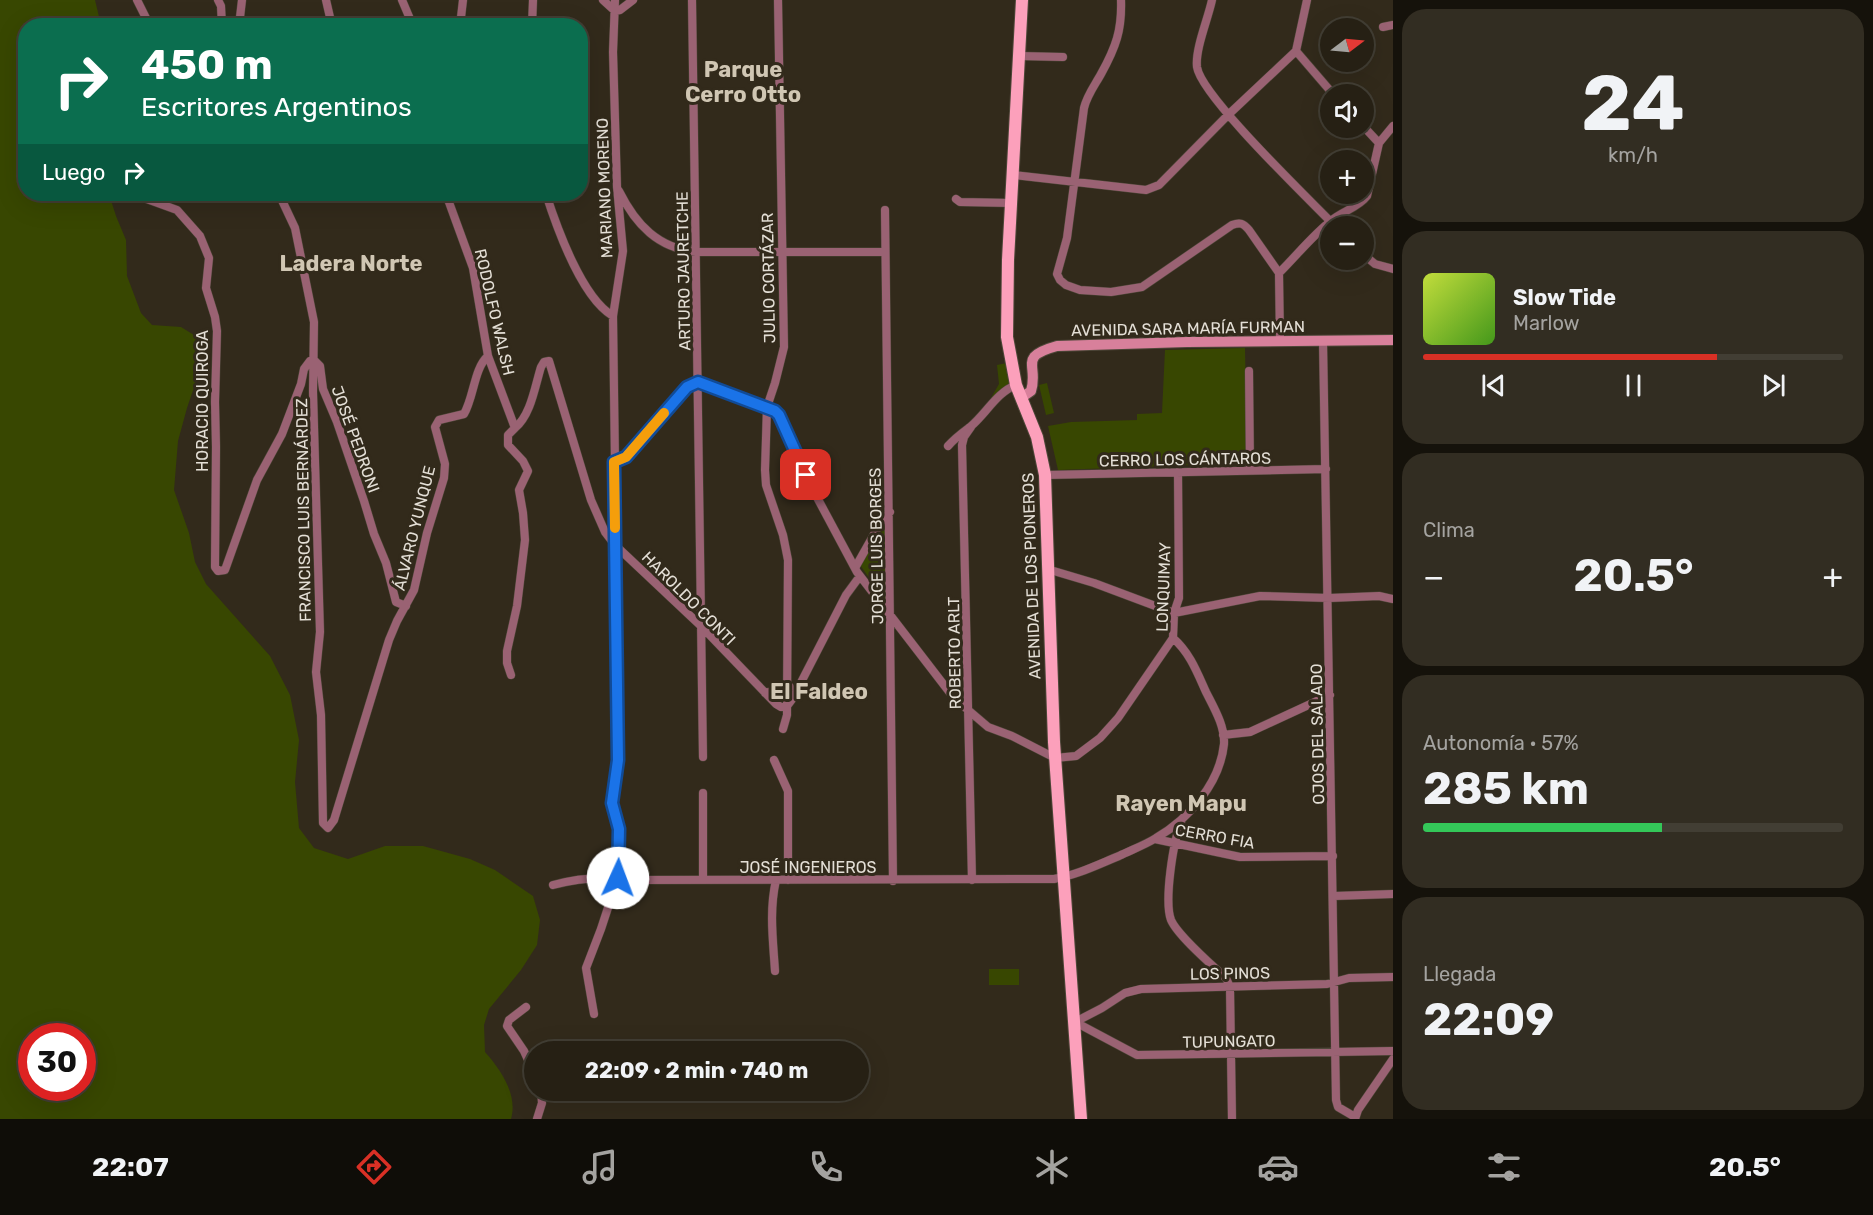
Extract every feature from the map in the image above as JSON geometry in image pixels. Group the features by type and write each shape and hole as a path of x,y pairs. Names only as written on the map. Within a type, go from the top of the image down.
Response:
{"main road":[{"name":"AVENIDA DE LOS PIONEROS","path":"1022,0 1007,287 1007,337 1016,385 1037,436 1045,475 1055,758 1081,1119"},
{"name":"AVENIDA SARA MARÍA FURMAN","path":"1021,398 1031,392 1032,360 1037,353 1057,346 1393,340"}],"street":[{"path":"137,0 146,18"},
{"path":"218,0 222,18"},
{"path":"240,18 242,0"},
{"path":"326,0 330,18"},
{"path":"402,0 410,18"},
{"path":"463,0 463,18"},
{"path":"532,18 533,0"},
{"path":"603,0 615,11 633,0"},
{"name":"MARIANO MORENO","path":"594,1014 586,968 618,878 619,829 612,803 618,760 613,316 623,251 617,187 615,0"},
{"name":"ARTURO JAURETCHE","path":"692,0 703,757"},
{"name":"JULIO CORTÁZAR","path":"778,0 784,346 767,407 766,485 783,535 788,560 787,706 783,729"},
{"path":"1121,0 1122,20 1116,45 1087,98 1084,108 1067,238 1057,274 1066,285 1080,290 1111,292 1142,287 1232,225 1244,224 1279,273 1280,341"},
{"path":"1212,0 1197,58 1197,69 1201,79 1228,115 1325,216"},
{"path":"1014,175 1153,189 1167,178 1228,115 1296,51 1307,0"},
{"path":"1383,27 1393,25"},
{"path":"1296,51 1325,84"},
{"path":"1019,56 1063,57"},
{"path":"1340,216 1364,201 1367,196 1379,143 1393,126"},
{"path":"1374,138 1379,143"},
{"path":"617,187 633,216 648,232 671,247 696,252 885,252"},
{"path":"956,199 960,202 1012,203"},
{"name":"HORACIO QUIROGA","path":"152,201 177,210 197,231 209,258 206,288 217,331 215,567 218,571 225,570 257,480 282,434 301,384 304,369 310,361 314,360"},
{"name":"FRANCISCO LUIS BERNÁRDEZ","path":"282,201 295,228 312,305 320,632 316,672 321,715 323,823 328,828"},
{"name":"RODOLFO WALSH","path":"449,201 473,268 488,356 515,428 508,435 508,445 523,461 528,471 519,490 525,540 517,606 507,651 507,663 511,675"},
{"path":"549,201 574,266 600,306 613,316"},
{"name":"JORGE LUIS BORGES","path":"885,210 893,881"},
{"path":"1279,273 1320,236"},
{"path":"1374,263 1393,269"},
{"name":"OJOS DEL SALADO","path":"1323,341 1336,1100 1338,1107 1355,1118"},
{"name":"ÁLVARO YUNQUE","path":"328,828 334,820 389,639 414,590 427,533 446,470 435,427 439,420 464,414 475,388 478,370 488,356"},
{"name":"JOSÉ PEDRONI","path":"314,360 320,366 323,390 337,422 374,534 386,563 396,602 406,606"},
{"name":"HAROLDO CONTI","path":"515,428 529,405 541,367 544,362 549,362 591,500 605,532 615,545 700,626 776,704 781,707 787,706"},
{"path":"1249,371 1250,470"},
{"path":"614,462 626,457 687,387 698,382 767,407 779,415 806,475 855,568 890,617 954,698 988,727 1012,736 1055,758 1076,756 1100,738 1125,708 1173,638"},
{"path":"948,446 957,435 971,427 1007,389 1016,385"},
{"name":"ROBERTO ARLT","path":"971,427 962,445 972,880"},
{"name":"CERRO LOS CÁNTAROS","path":"1045,475 1326,469"},
{"name":"LONQUIMAY","path":"1155,839 1181,821 1212,782 1224,744 1220,720 1188,655 1173,638 1174,613 1179,597 1178,472"},
{"path":"855,568 881,522 890,512"},
{"path":"1047,569 1094,583 1174,613 1260,596 1329,598 1379,596 1393,599"},
{"path":"787,706 846,595 860,576"},
{"path":"765,693 800,685"},
{"path":"1223,735 1250,732 1330,695"},
{"path":"774,759 788,791 788,880"},
{"path":"703,793 703,880"},
{"name":"LONQUIMAY","path":"1181,821 1174,843 1169,911 1178,931 1226,978 1230,987"},
{"name":"CERRO FIA","path":"1063,878 1155,839 1240,857 1333,856"},
{"name":"JOSÉ INGENIEROS","path":"553,885 578,879 618,878 635,880 893,881 1063,878"},
{"path":"775,971 771,926 772,896 776,880"},
{"path":"1334,896 1393,894"},
{"name":"LOS PINOS","path":"1075,1022 1133,990 1327,984 1349,978 1393,977"},
{"path":"1230,987 1232,1119"},
{"path":"524,1051 507,1026 509,1020 526,1007"},
{"name":"TUPUNGATO","path":"1075,1022 1137,1055 1393,1051"},
{"path":"1355,1118 1358,1110 1393,1059"},
{"path":"537,1119 542,1101"}],"green space":[{"path":"0,0 95,0 99,18 18,18 18,201 111,201 126,240 127,276 141,313 152,325 181,327 194,335 200,349 202,364 178,441 174,490 189,533 195,562 206,584 270,656 290,695 299,740 295,782 299,828 314,848 348,859 385,846 423,846 470,859 495,870 533,896 540,920 537,945 521,970 489,1009 484,1025 485,1052 507,1083 513,1110 511,1119 0,1119"},
{"path":"1245,348 1247,463 1058,470 1048,426 1071,422 1137,420 1137,414 1162,413 1165,350"},
{"path":"1007,363 1013,384 995,399 991,398 999,384 997,365"},
{"path":"1047,383 1054,413 1046,415 1039,385"},
{"path":"887,522 889,606 860,565 884,523"},
{"path":"989,969 1019,969 1019,985 989,985"}],"slow traffic":[{"path":"615,528 614,462 626,457 664,413"}],"district":[{"name":"Parque Cerro Otto","path":"743,82"},
{"name":"Ladera Norte","path":"351,263"},
{"name":"El Faldeo","path":"819,691"},
{"name":"Rayen Mapu","path":"1181,803"}],"route":[{"path":"618,878 620,871 619,829 612,809 618,760 614,462 626,457 687,387 698,382 775,411 779,415 806,475"}]}
